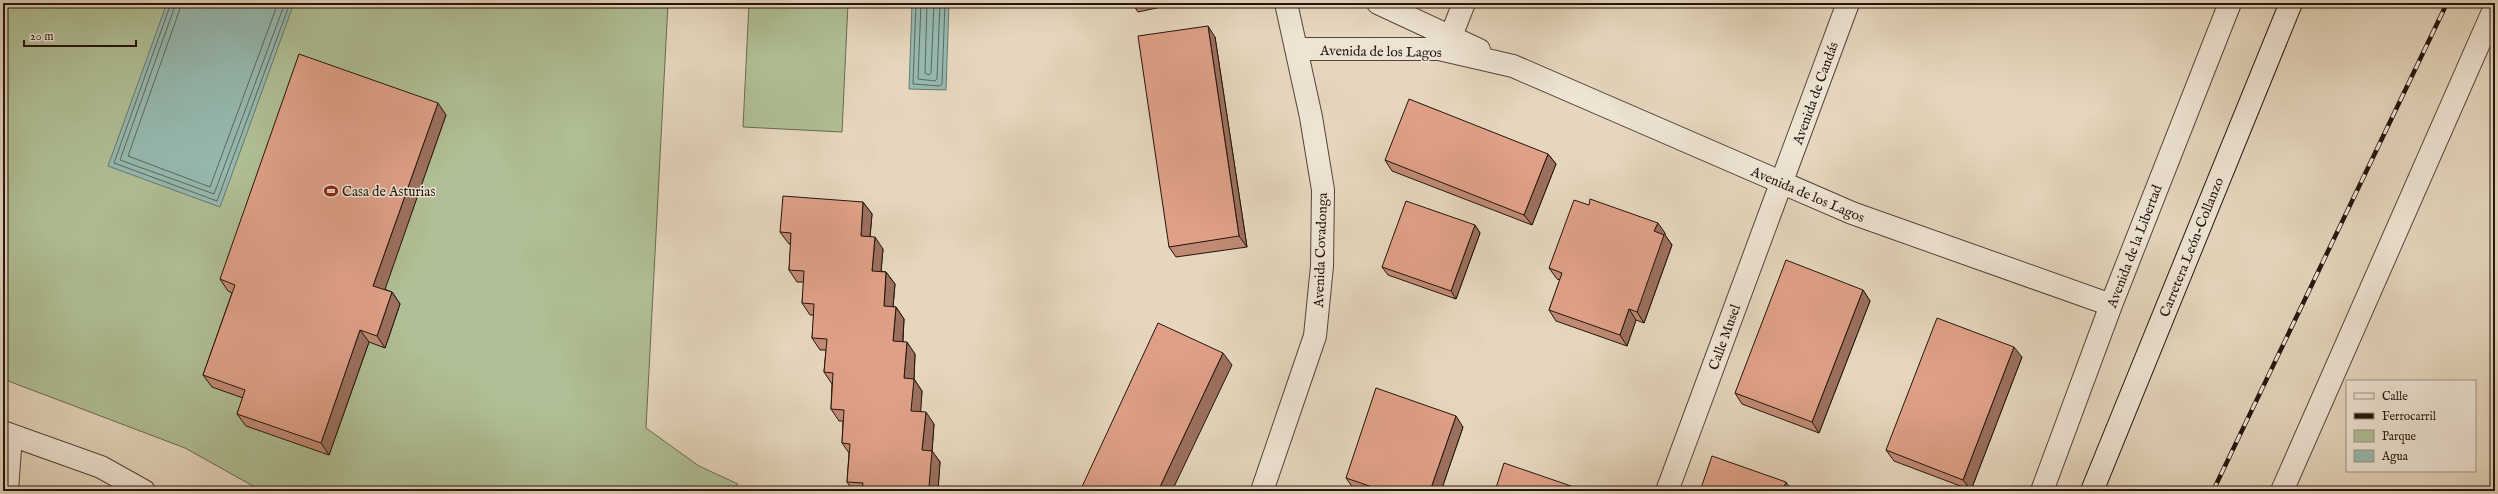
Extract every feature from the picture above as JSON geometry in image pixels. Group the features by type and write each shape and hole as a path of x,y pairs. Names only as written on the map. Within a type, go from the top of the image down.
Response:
{"street":[{"name":"Avenida Covadonga","path":"1262,491 1315,336 1322,266 1323,190 1311,116 1286,3"},
{"name":"Avenida de los Lagos","path":"1378,3 1513,66 1852,214 2111,305"},
{"path":"1451,36 1464,3"},
{"name":"Avenida de Candás","path":"1781,184 1848,3"},
{"name":"Avenida de la Libertad","path":"2042,491 2111,305 2230,3"},
{"name":"Carretera León-Collanzo","path":"2092,491 2290,3"},
{"path":"2282,491 2495,7"},
{"name":"Avenida de los Lagos","path":"1296,49 1439,49 1513,66"},
{"name":"Calle Musel","path":"1667,491 1781,184"},
{"path":"7,491 7,434 101,467 144,491"}],"green space":[{"name":"Casa de Asturias","path":"3,3 668,3 646,428 699,466 738,484 733,491 262,491 185,448 3,379"},
{"path":"749,3 848,3 842,132 743,127"}],"water":[{"path":"167,3 294,3 220,207 108,166"},
{"path":"912,3 949,3 946,90 909,89"}],"building":[{"path":"1208,26 1239,236 1169,247 1138,36"},
{"path":"299,54 438,103 373,286 392,292 377,336 360,330 321,443 237,414 245,390 203,375 235,285 220,279"},
{"path":"1409,99 1548,154 1524,215 1385,160"},
{"path":"783,196 863,202 861,236 875,237 872,271 886,272 884,306 896,307 893,341 907,342 904,378 914,379 911,411 926,412 922,450 932,451 929,487 944,488 944,491 862,491 863,483 847,482 850,444 842,443 844,410 831,409 833,373 824,372 827,339 812,338 814,304 802,303 804,271 789,270 791,233 780,232"},
{"path":"1590,199 1658,223 1654,231 1664,235 1637,312 1629,309 1620,335 1549,310 1562,273 1549,268 1574,200 1589,205"},
{"path":"1406,201 1475,225 1451,291 1382,267"},
{"path":"1786,260 1863,290 1812,422 1735,393"},
{"path":"1937,318 2014,347 1963,480 1886,450"},
{"path":"1158,323 1223,353 1158,491 1080,491"},
{"path":"1376,388 1456,416 1430,491 1384,491 1346,478"},
{"path":"1712,456 1786,482 1782,491 1700,491"},
{"path":"1504,463 1571,486 1569,491 1495,491"}],"railway":[{"path":"2213,491 2447,3"}],"place":[{"name":"Casa de Asturias","path":"331,191"}]}
